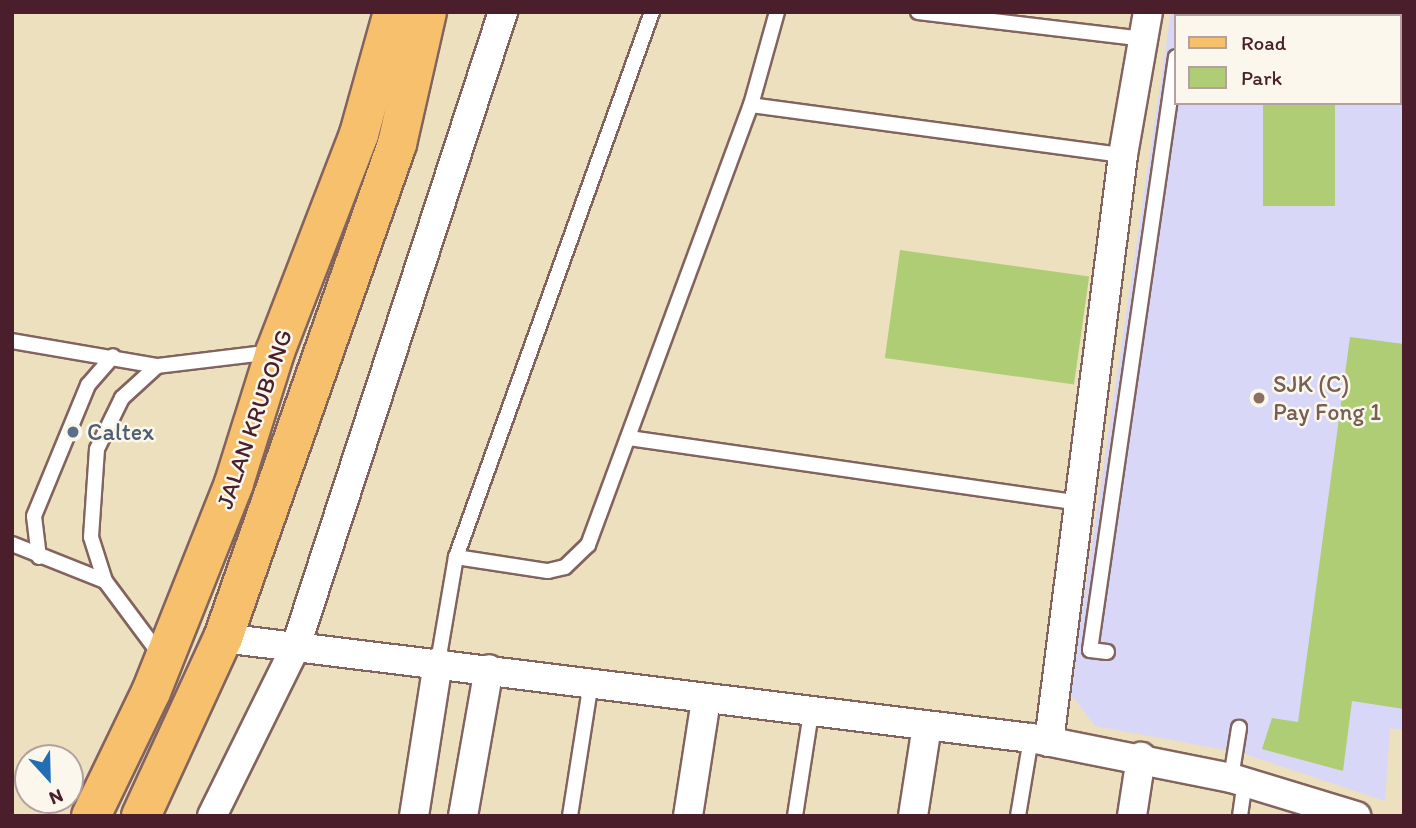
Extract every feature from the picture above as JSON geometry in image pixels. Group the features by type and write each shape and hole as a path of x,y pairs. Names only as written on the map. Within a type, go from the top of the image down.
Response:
{"main road":[{"name":"JALAN KRUBONG","path":"91,816 164,660 234,483 275,352 359,134 393,12"},
{"name":"JALAN KRUBONG","path":"141,816 223,638 397,144 427,12"}],"street":[{"path":"212,816 296,646 503,12"},
{"path":"1040,740 1080,503 1124,155 1146,26"},
{"path":"223,638 438,662 706,700 1040,740 1141,757 1238,780 1356,816"},
{"path":"414,816 438,662"},
{"path":"463,816 489,669"},
{"path":"688,816 706,700"},
{"path":"913,816 927,726"},
{"path":"1132,816 1141,757"}],"lane":[{"path":"438,662 456,556 652,12"},
{"path":"456,556 548,571 572,562 588,545 751,105 777,12"},
{"path":"918,12 1146,26"},
{"path":"1107,652 1090,650 1174,71"},
{"path":"751,105 1124,155"},
{"path":"12,341 113,356 157,366 275,352"},
{"path":"39,557 34,516 88,385 113,356"},
{"path":"157,366 122,398 97,449 91,537 105,581 164,660"},
{"path":"629,439 1080,503"},
{"path":"12,544 105,581"},
{"path":"570,816 591,682"},
{"path":"795,816 811,713"},
{"path":"1238,727 1240,816"},
{"path":"1018,816 1040,740"}],"shaded area":[{"name":"SJK (C) Pay Fong 1","path":"1171,12 1404,12 1404,730 1390,728 1385,801 1242,753 1095,726 1070,693"}],"green space":[{"path":"1263,105 1335,105 1335,206 1263,206"},
{"path":"900,250 1089,277 1074,385 885,358"},
{"path":"1350,337 1404,344 1404,709 1352,701 1343,771 1262,749 1272,718 1298,722"}],"place":[{"name":"SJK (C) Pay Fong 1","path":"1259,398"},
{"name":"Caltex","path":"73,432"}]}
